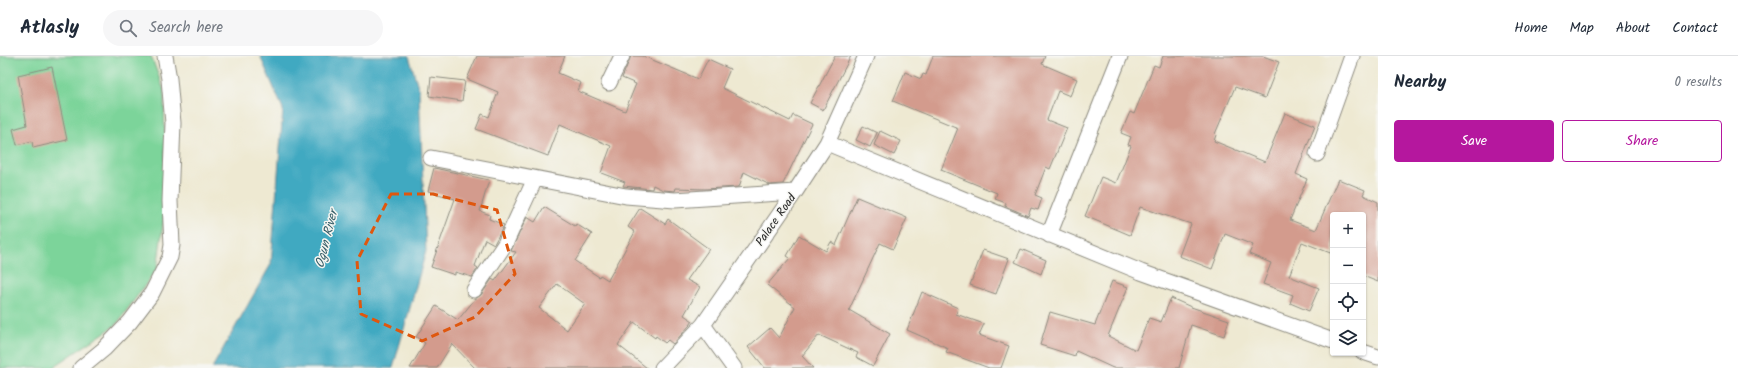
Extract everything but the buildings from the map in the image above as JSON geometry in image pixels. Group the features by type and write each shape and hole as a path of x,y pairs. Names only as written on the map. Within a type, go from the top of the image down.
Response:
{"street":[{"path":"81,368 104,349 134,316 152,293 170,257 172,245 170,200 173,123 165,56"},
{"path":"609,83 622,56"},
{"name":"Palace Road","path":"662,368 703,325 795,192 827,143 866,56"},
{"path":"1049,235 1120,56"},
{"path":"1317,154 1352,56"},
{"path":"827,143 1141,272 1330,340"},
{"path":"431,158 626,196 676,200 795,192"},
{"path":"474,290 505,244 535,179"},
{"path":"703,325 734,368"},
{"path":"1366,353 1378,357"}],"highlighted area":[{"path":"391,194 433,194 497,210 515,274 475,317 422,341 361,314 357,261"}],"green space":[{"path":"0,56 151,56 164,90 166,202 157,269 116,325 52,368 0,368"}],"water":[{"name":"Ogun River","path":"260,56 409,56 419,90 426,251 393,368 212,368 271,264 283,109"}]}
